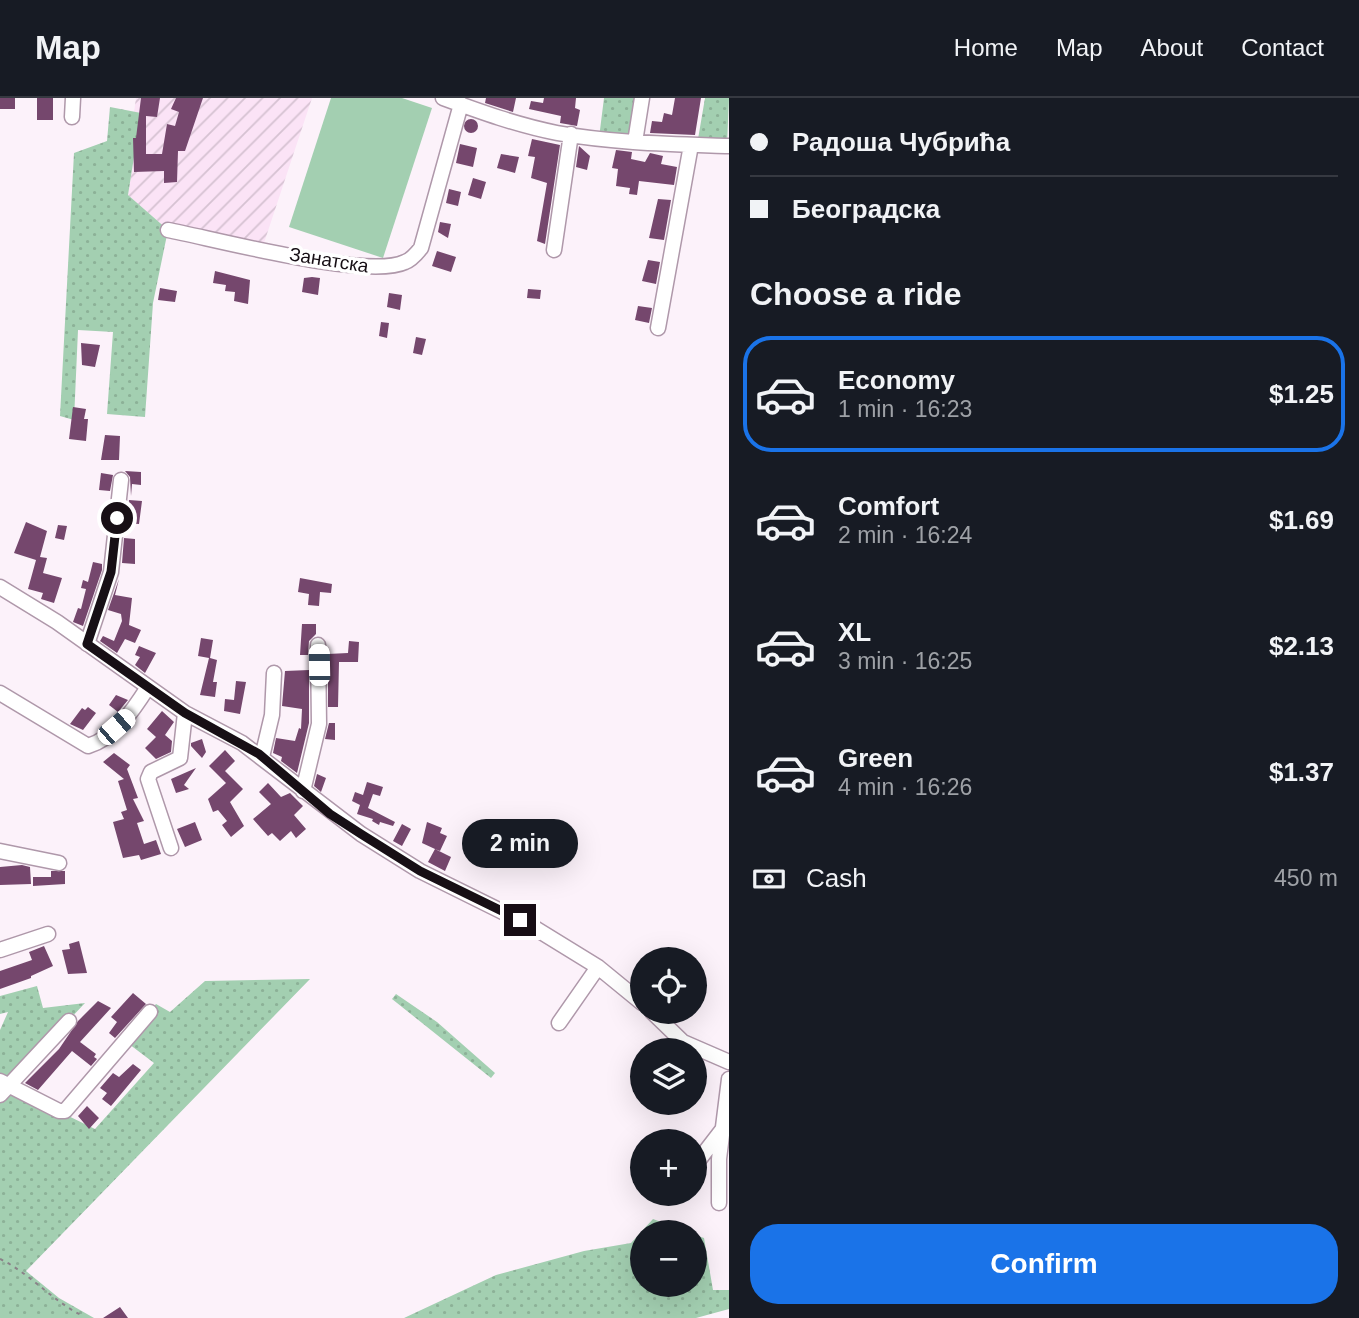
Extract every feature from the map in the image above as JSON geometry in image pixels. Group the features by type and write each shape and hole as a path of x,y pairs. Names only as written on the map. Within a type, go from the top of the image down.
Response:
{"street":[{"path":"72,117 73,98"},
{"path":"443,98 507,121 571,134 635,142 729,145"},
{"path":"635,142 642,98"},
{"name":"Занатска","path":"168,230 348,266 382,268 407,262 421,248 461,104"},
{"path":"554,250 571,134"},
{"path":"658,328 691,145"},
{"path":"87,644 111,572 121,480"},
{"path":"0,587 185,713 230,736 262,757 330,814 420,871 533,927 598,967 630,993"},
{"path":"303,790 319,723 318,645"},
{"path":"262,757 272,715 274,673"},
{"path":"0,694 88,746 96,744 131,714 148,687"},
{"path":"171,848 148,779 151,772 180,758 185,713"},
{"path":"0,851 59,863"},
{"path":"0,950 48,934"},
{"path":"559,1023 598,967"},
{"path":"69,1021 2,1087 59,1111 65,1111 150,1012"},
{"path":"664,1024 683,1042 729,1062"},
{"path":"719,1203 719,1159 729,1079"},
{"path":"707,1149 722,1129"}],"path":[{"path":"0,1259 14,1266 55,1301 83,1315"}],"shaded area":[{"path":"136,98 312,98 262,249 168,230 128,195 141,114 134,112"}],"green space":[{"path":"331,98 402,98 432,108 383,258 289,227"},
{"path":"604,98 642,98 635,142 599,138"},
{"path":"705,98 729,98 727,145 697,145"},
{"path":"110,107 141,113 128,195 168,230 153,303 145,417 107,414 113,332 78,330 74,420 60,416 74,153 107,141"},
{"path":"310,979 26,1271 59,1298 94,1318 0,1318 0,1030 8,1012 0,1014 0,996 37,986 43,1008 85,1003 7,1086 95,1129 154,1063 125,1041 156,1004 170,1012 205,981"},
{"path":"396,994 437,1022 495,1073 491,1078 392,999"},
{"path":"630,1243 630,1297 707,1297 707,1255 713,1290 729,1290 729,1309 696,1318 404,1318 496,1275 584,1251"}],"building":[{"path":"0,98 15,98 15,109 0,109"},
{"path":"37,98 53,98 53,120 37,120"},
{"path":"141,98 160,98 157,117 146,116 146,154 162,154 167,124 175,126 179,112 171,109 176,98 203,98 185,151 178,151 177,182 164,183 164,171 134,172 133,138 136,138"},
{"path":"486,98 516,98 513,112 485,103"},
{"path":"544,98 576,98 575,108 580,110 577,126 560,123 561,116 529,109 531,101 543,103"},
{"path":"675,98 701,98 695,135 650,133 652,121 662,122 664,113 672,115"},
{"path":"468,119 474,119 478,126 474,133 468,133 464,129 464,123"},
{"path":"532,139 560,145 545,244 537,241 547,183 531,178 535,157 528,156"},
{"path":"460,144 477,148 473,167 456,163"},
{"path":"579,146 590,156 587,170 576,167"},
{"path":"616,150 632,152 631,159 645,162 650,153 663,156 661,164 677,167 674,185 639,181 637,195 629,194 630,188 616,186 618,169 612,168"},
{"path":"501,154 519,157 515,173 497,168"},
{"path":"473,178 486,182 481,199 468,195"},
{"path":"449,189 461,192 458,206 446,203"},
{"path":"658,199 671,200 664,240 649,238"},
{"path":"440,222 451,224 448,238 438,232"},
{"path":"437,251 456,257 451,272 432,266"},
{"path":"648,260 660,262 656,284 642,281"},
{"path":"215,271 250,280 248,304 234,301 235,292 225,291 226,285 213,283"},
{"path":"304,278 320,278 318,295 302,292"},
{"path":"160,288 177,291 175,302 158,300"},
{"path":"528,289 541,290 540,299 527,298"},
{"path":"389,293 402,295 400,310 387,307"},
{"path":"638,306 652,308 649,323 635,320"},
{"path":"381,322 389,323 387,338 379,336"},
{"path":"416,337 426,339 422,355 413,353"},
{"path":"81,343 100,345 95,367 82,365"},
{"path":"73,407 86,409 86,441 69,439"},
{"path":"105,435 120,436 119,460 101,460"},
{"path":"125,471 141,472 141,485 132,484 131,496 130,477"},
{"path":"101,473 113,475 110,491 99,490"},
{"path":"129,500 142,501 139,524 126,523"},
{"path":"26,522 47,531 40,557 47,558 43,573 62,578 54,603 41,599 43,593 28,589 36,560 14,553"},
{"path":"58,525 67,526 64,540 55,538"},
{"path":"124,538 135,539 135,564 122,563"},
{"path":"93,562 102,564 102,570 83,626 73,622 78,608 81,609 86,589 81,588 83,580 88,582"},
{"path":"300,578 332,584 331,593 320,592 319,606 308,605 309,594 298,592"},
{"path":"119,579 115,595 132,598 129,625 141,630 135,643 125,639 117,653 100,641 103,636 114,641 122,621 121,614 108,610"},
{"path":"302,624 316,624 316,634 309,641 308,655 300,655"},
{"path":"201,638 213,640 210,658 217,660 213,682 217,682 215,697 200,695 209,658 198,656"},
{"path":"349,641 359,642 358,662 339,662 338,707 328,707 328,654 348,653"},
{"path":"139,646 156,653 145,673 135,665 140,657 135,655"},
{"path":"309,670 309,723 297,773 281,761 282,757 273,753 276,738 295,741 299,728 301,729 302,709 282,706 285,671"},
{"path":"236,681 246,682 240,714 224,711 225,699 234,700"},
{"path":"116,695 128,700 118,712 109,705"},
{"path":"88,707 96,713 83,730 70,724 82,708 85,710"},
{"path":"162,711 174,722 165,735 172,741 171,752 156,759 145,748 156,737 147,729"},
{"path":"329,723 335,723 335,740 325,739"},
{"path":"202,739 206,752 202,758 191,743"},
{"path":"225,750 235,761 225,771 243,789 230,802 244,826 231,837 222,825 227,821 218,810 213,812 208,799 226,783 209,766"},
{"path":"114,753 130,765 127,769 138,798 133,799 144,821 137,823 144,844 156,840 161,854 141,860 139,855 123,858 113,822 124,819 121,812 127,810 118,781 124,779 103,762"},
{"path":"196,768 184,785 189,789 176,793 171,779"},
{"path":"317,774 326,778 321,792 314,786"},
{"path":"367,782 383,787 380,796 373,794 368,808 395,822 393,826 380,822 379,825 372,821 373,819 357,814 360,805 352,801 355,792 363,795"},
{"path":"268,783 281,797 290,793 303,806 294,815 306,829 296,838 291,831 280,841 272,833 268,836 253,819 271,804 259,792"},
{"path":"195,822 202,840 185,847 177,829"},
{"path":"427,822 442,828 440,833 447,836 440,851 422,843"},
{"path":"402,824 411,829 402,846 393,841"},
{"path":"435,849 451,857 445,871 428,862"},
{"path":"0,867 30,867 31,884 0,885"},
{"path":"51,871 65,871 65,884 33,886 33,877 51,877"},
{"path":"79,941 87,973 68,974 62,950 70,949 69,944"},
{"path":"44,946 53,966 31,978 0,989 0,971 32,960 29,952"},
{"path":"133,993 146,1004 115,1038 109,1033 117,1022 111,1017"},
{"path":"98,1001 111,1008 80,1042 96,1054 94,1057 97,1059 91,1066 72,1051 38,1090 25,1083 59,1049 78,1021"},
{"path":"133,1064 141,1070 111,1106 102,1099 107,1093 100,1088 113,1073 119,1077"},
{"path":"87,1106 99,1118 89,1129 78,1116"},
{"path":"120,1307 128,1318 103,1318"}],"route":[{"path":"117,518 111,572 87,644 185,713 259,754 330,814 361,834 420,871 520,920"}]}
